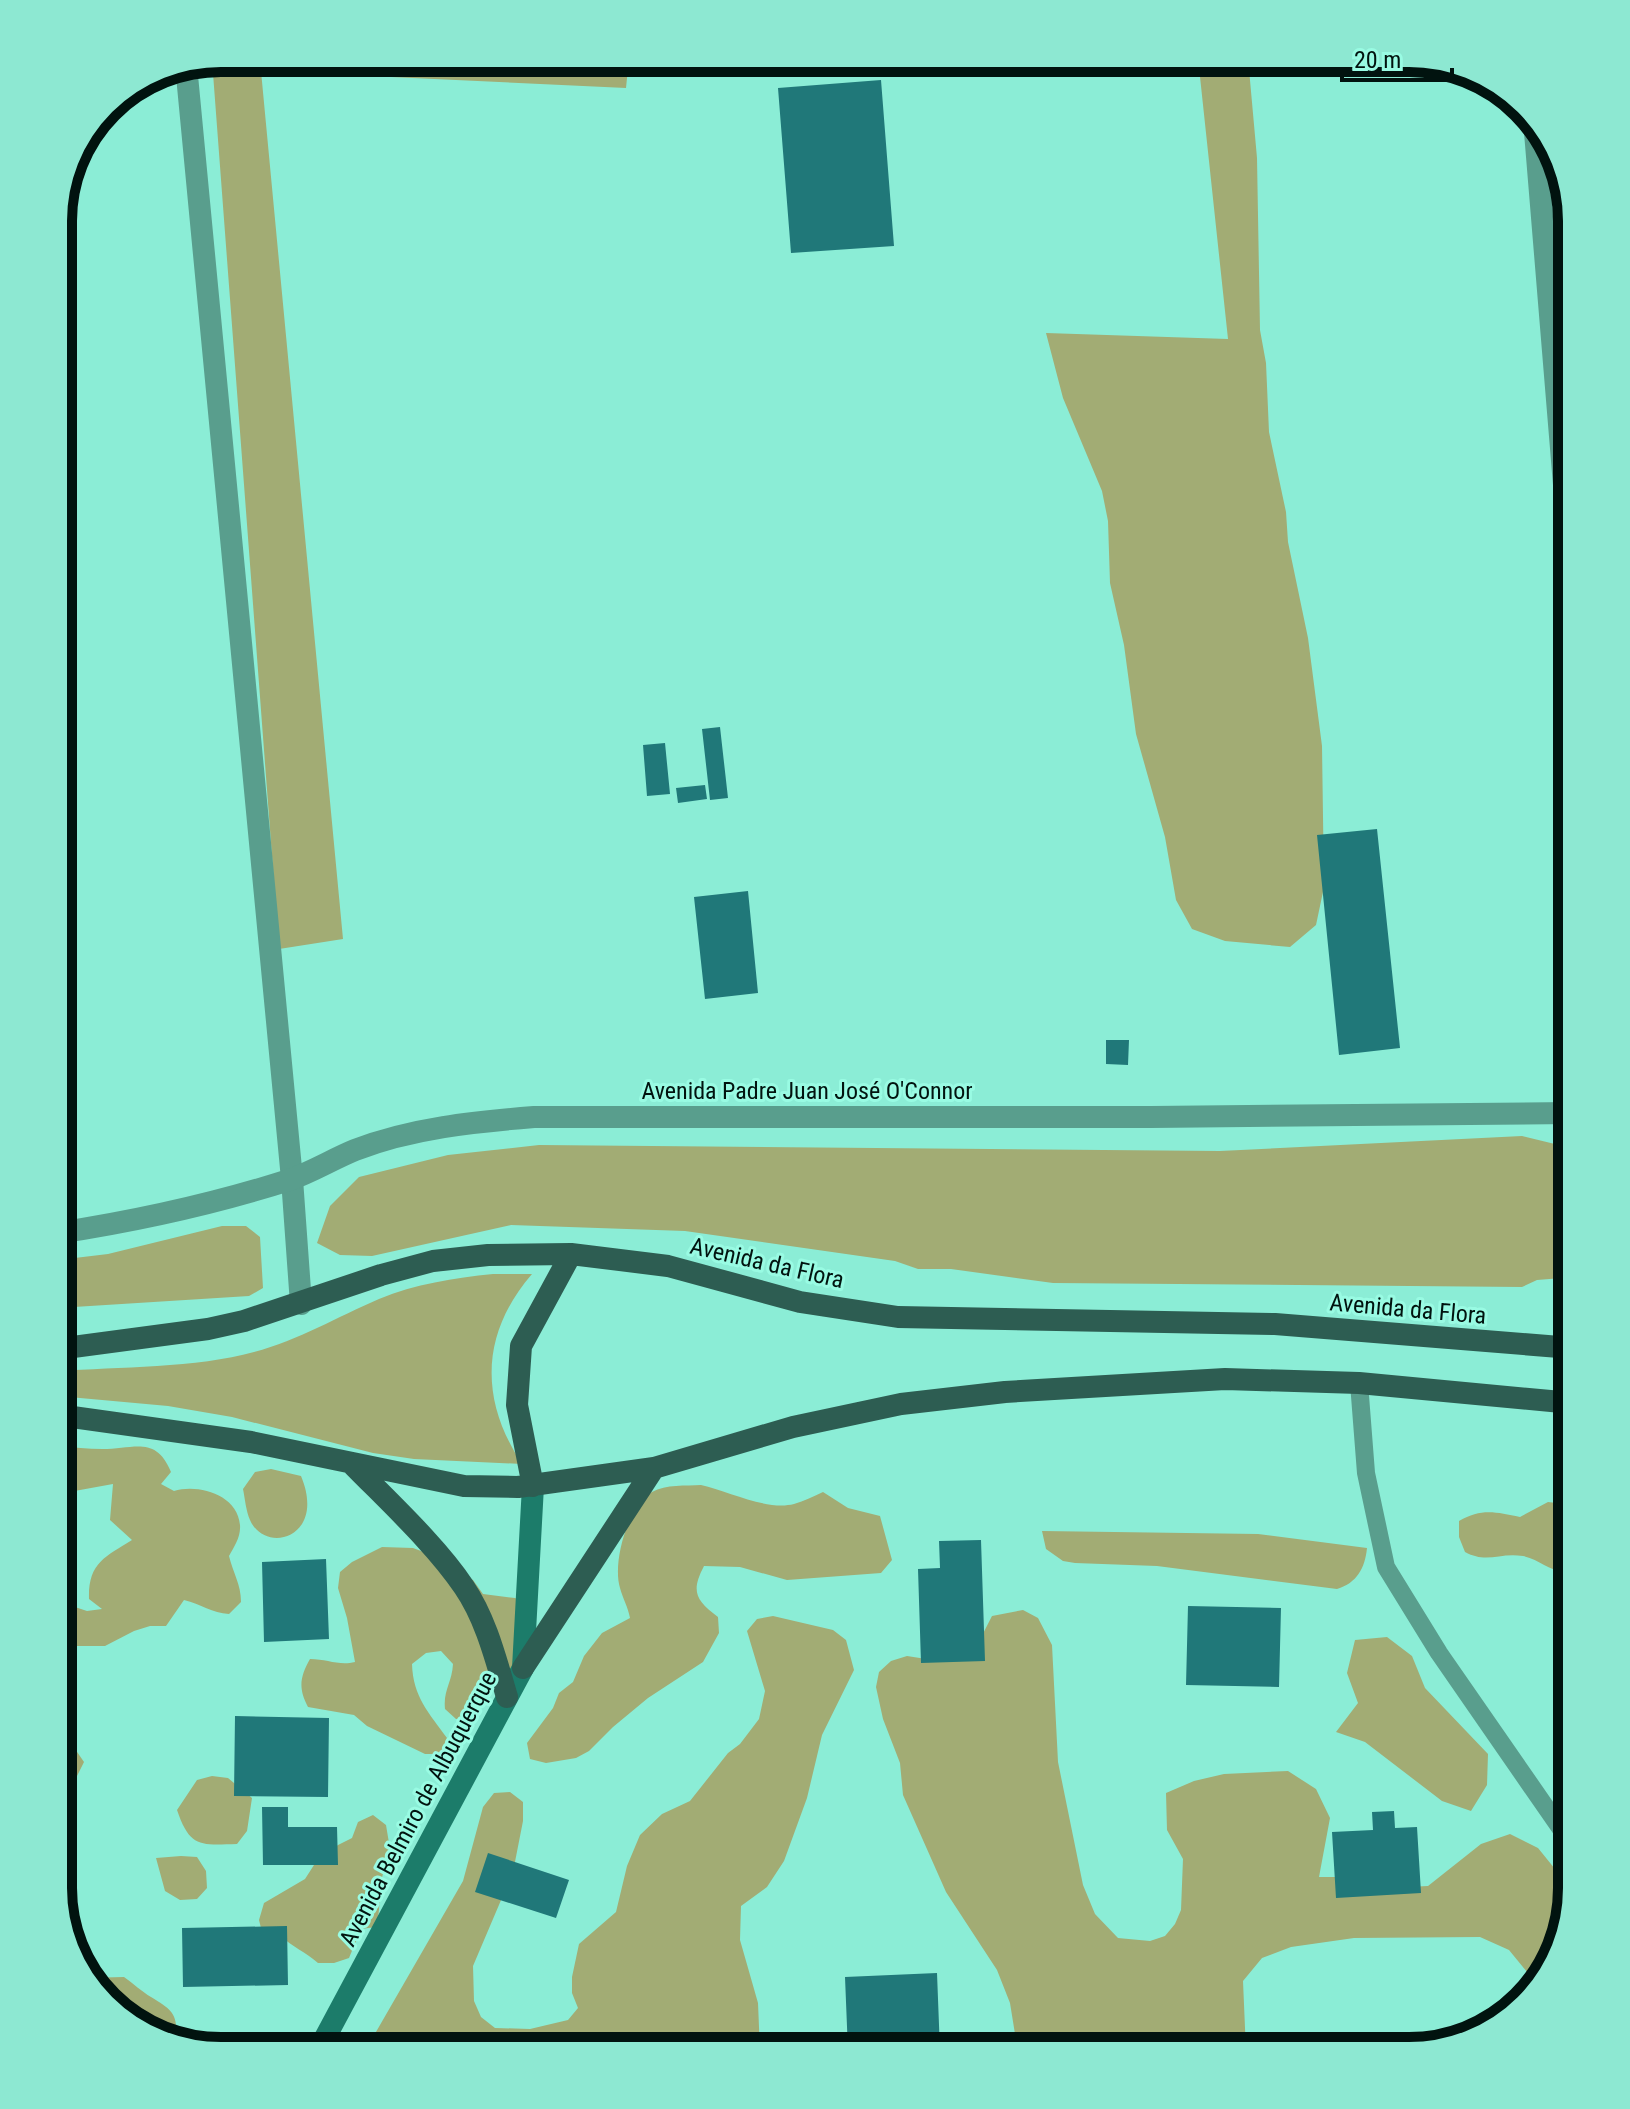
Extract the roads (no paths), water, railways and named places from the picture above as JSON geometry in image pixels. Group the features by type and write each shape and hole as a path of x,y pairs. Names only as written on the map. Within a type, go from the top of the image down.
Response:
{"main road":[{"name":"Avenida da Flora","path":"72,1347 208,1329 301,1304 381,1275 444,1259 571,1254 668,1266 800,1302 898,1317 1275,1324 1558,1347"},
{"path":"533,1486 517,1405 521,1346 571,1254"},
{"path":"72,1417 251,1442 464,1486 533,1486 654,1468 793,1427 901,1404 1005,1392 1225,1379 1359,1383 1558,1402"},
{"path":"351,1463 420,1535 465,1588 490,1643 507,1697"},
{"path":"523,1668 654,1468"},
{"name":"Avenida Belmiro de Albuquerque","path":"325,2037 523,1668 533,1486"}],"street":[{"path":"187,76 292,1179 301,1304"},
{"path":"1536,143 1558,412"},
{"name":"Avenida Padre Juan José O'Connor","path":"72,1231 127,1222 292,1179 357,1149 448,1125 534,1117 1558,1113"}],"lane":[{"path":"1359,1383 1366,1473 1386,1567 1439,1653 1558,1825"}]}
